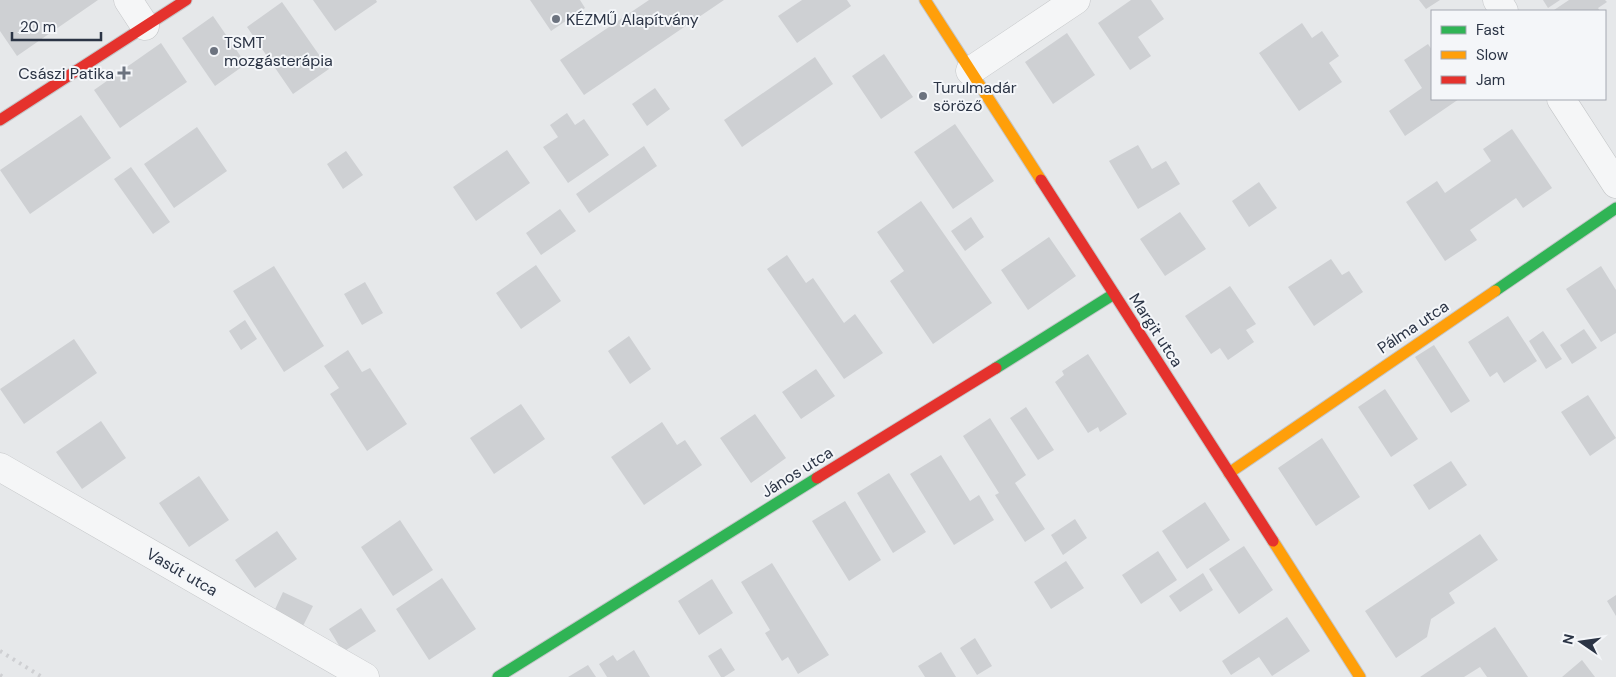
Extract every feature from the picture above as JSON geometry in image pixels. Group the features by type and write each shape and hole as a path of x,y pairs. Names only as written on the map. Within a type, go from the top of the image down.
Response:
{"street":[{"path":"128,0 145,26"},
{"path":"0,120 186,0"},
{"name":"Margit utca","path":"925,0 1360,677"},
{"path":"970,71 1076,0"},
{"path":"1562,100 1616,184"},
{"name":"Pálma utca","path":"1228,473 1616,208"},
{"name":"János utca","path":"498,677 1114,294"},
{"name":"Vasút utca","path":"0,467 365,677"}],"building":[{"path":"0,0 98,0 17,56 0,31"},
{"path":"313,0 376,0 377,2 335,31"},
{"name":"KÉZMŰ Alapítvány","path":"530,0 580,0 585,8 551,31"},
{"path":"649,0 724,0 584,95 560,60"},
{"path":"802,0 847,0 851,6 797,43 778,16"},
{"path":"1131,0 1151,0 1164,19 1138,37 1151,56 1130,70 1098,23"},
{"path":"1419,0 1440,0 1426,9"},
{"path":"1543,0 1560,0 1548,8"},
{"path":"1569,0 1605,0 1607,2 1598,8 1599,10 1554,10"},
{"path":"282,2 329,69 293,94 247,27"},
{"name":"TSMT mozgásterápia","path":"213,16 246,64 215,86 182,38"},
{"path":"1302,23 1312,38 1322,31 1339,56 1329,63 1342,82 1299,111 1259,53"},
{"path":"1067,33 1095,75 1053,104 1025,62"},
{"path":"161,43 187,82 120,128 94,90"},
{"path":"1428,44 1431,48 1431,100 1458,100 1405,136 1389,111 1422,88 1404,60"},
{"path":"884,54 913,97 881,119 852,76"},
{"path":"815,57 833,84 742,147 724,120"},
{"path":"655,88 670,109 647,126 632,104"},
{"path":"567,113 575,125 584,119 609,155 568,183 543,147 558,137 550,125"},
{"path":"81,115 111,158 30,214 0,170"},
{"path":"955,124 994,181 953,209 914,152"},
{"path":"197,127 227,171 174,208 144,164"},
{"path":"1512,129 1552,188 1523,208 1516,198 1470,230 1477,240 1445,261 1406,202 1437,181 1445,193 1491,161 1483,149"},
{"path":"1138,145 1152,169 1166,161 1180,184 1138,209 1109,161"},
{"path":"644,146 657,166 589,213 576,194"},
{"path":"507,150 530,183 476,221 453,187"},
{"path":"346,151 363,175 343,189 327,164"},
{"path":"131,167 170,222 153,234 114,179"},
{"path":"1259,182 1277,208 1249,227 1232,201"},
{"path":"921,201 992,303 933,344 890,281 904,271 877,232"},
{"path":"560,209 576,231 541,255 526,233"},
{"path":"1180,212 1206,249 1165,276 1140,239"},
{"path":"971,217 984,237 965,251 951,231"},
{"path":"1049,237 1076,276 1028,310 1001,270"},
{"path":"787,255 806,283 813,278 844,323 855,314 883,353 844,379 767,269"},
{"path":"1331,259 1342,275 1349,271 1363,292 1314,326 1288,287"},
{"path":"536,265 561,301 521,329 496,293"},
{"path":"274,266 324,346 284,372 233,291"},
{"path":"1601,266 1616,290 1616,333 1601,342 1566,289"},
{"path":"365,282 383,313 362,325 344,294"},
{"path":"1230,286 1256,324 1246,330 1254,342 1228,360 1220,348 1211,354 1185,316"},
{"path":"1508,316 1537,361 1504,383 1497,372 1490,377 1468,342"},
{"path":"245,320 257,339 241,350 229,331"},
{"path":"1584,329 1597,348 1572,364 1560,345"},
{"path":"1543,331 1562,359 1546,369 1529,341"},
{"path":"629,336 651,369 630,384 608,351"},
{"path":"74,339 97,373 24,424 0,389"},
{"path":"1434,345 1470,401 1451,413 1415,357"},
{"path":"348,350 362,372 370,368 407,424 367,451 330,394 339,388 324,366"},
{"path":"1088,354 1127,414 1100,432 1098,427 1088,433 1055,382 1064,375 1062,371"},
{"path":"816,369 835,396 801,419 782,392"},
{"path":"1385,389 1418,439 1391,457 1358,407"},
{"path":"1588,395 1616,438 1590,456 1561,412"},
{"path":"521,404 545,439 494,474 470,438"},
{"path":"1026,407 1054,450 1038,460 1010,418"},
{"path":"755,414 786,458 751,483 720,438"},
{"path":"990,418 1026,475 1015,483 1045,529 1025,542 995,495 999,493 963,436"},
{"path":"101,421 126,458 82,489 56,452"},
{"path":"662,422 677,445 685,440 702,465 644,505 611,457"},
{"path":"1322,438 1360,497 1316,526 1278,468"},
{"path":"941,455 970,501 979,495 994,520 954,545 910,474"},
{"path":"1451,461 1467,485 1429,510 1413,485"},
{"path":"889,473 926,532 893,553 857,493"},
{"path":"199,476 229,520 189,547 159,503"},
{"path":"845,501 881,560 849,581 812,521"},
{"path":"1205,502 1230,540 1187,569 1162,531"},
{"path":"1075,519 1087,538 1063,555 1051,535"},
{"path":"400,520 433,570 393,596 361,547"},
{"path":"277,531 297,559 255,588 235,560"},
{"path":"1480,534 1498,560 1449,593 1455,603 1431,619 1427,637 1396,658 1365,611"},
{"path":"1244,546 1273,590 1239,614 1209,569"},
{"path":"1158,551 1177,580 1141,604 1122,575"},
{"path":"1066,561 1084,588 1051,609 1034,582"},
{"path":"772,563 829,655 798,674 788,657 782,661 765,633 770,630 741,582"},
{"path":"1203,573 1213,590 1180,612 1169,596"},
{"path":"442,578 476,629 429,660 396,609"},
{"path":"712,579 733,613 699,635 678,601"},
{"path":"283,592 313,606 300,632 271,618"},
{"path":"1616,595 1616,616 1607,601"},
{"path":"361,608 376,631 343,652 329,629"},
{"path":"1287,617 1310,651 1272,676 1259,657 1231,675 1222,661"},
{"path":"1495,627 1528,677 1487,677 1480,667 1464,677 1420,677"},
{"path":"975,638 992,666 977,675 960,648"},
{"path":"721,648 735,670 724,677 721,677 708,656"},
{"path":"634,650 650,677 607,677 599,664 613,655 617,661"},
{"path":"941,652 956,677 925,677 918,666"},
{"path":"1582,660 1595,677 1562,677"},
{"path":"588,665 596,677 568,677"}],"railway":[{"path":"0,651 42,677"}],"traffic: fast":[{"path":"1495,291 1616,208"},
{"path":"996,368 1114,294"},
{"path":"498,677 817,478"}],"traffic: slow":[{"path":"925,0 1041,180"},
{"path":"1229,473 1495,291"},
{"path":"1273,541 1360,677"}],"traffic: jam":[{"path":"0,120 186,0"},
{"path":"1041,180 1273,541"},
{"path":"817,478 996,368"}],"place":[{"name":"KÉZMŰ Alapítvány","path":"556,19"},
{"name":"TSMT mozgásterápia","path":"214,51"},
{"name":"Császi Patika","path":"124,73"},
{"name":"Turulmadár söröző","path":"923,96"}]}
